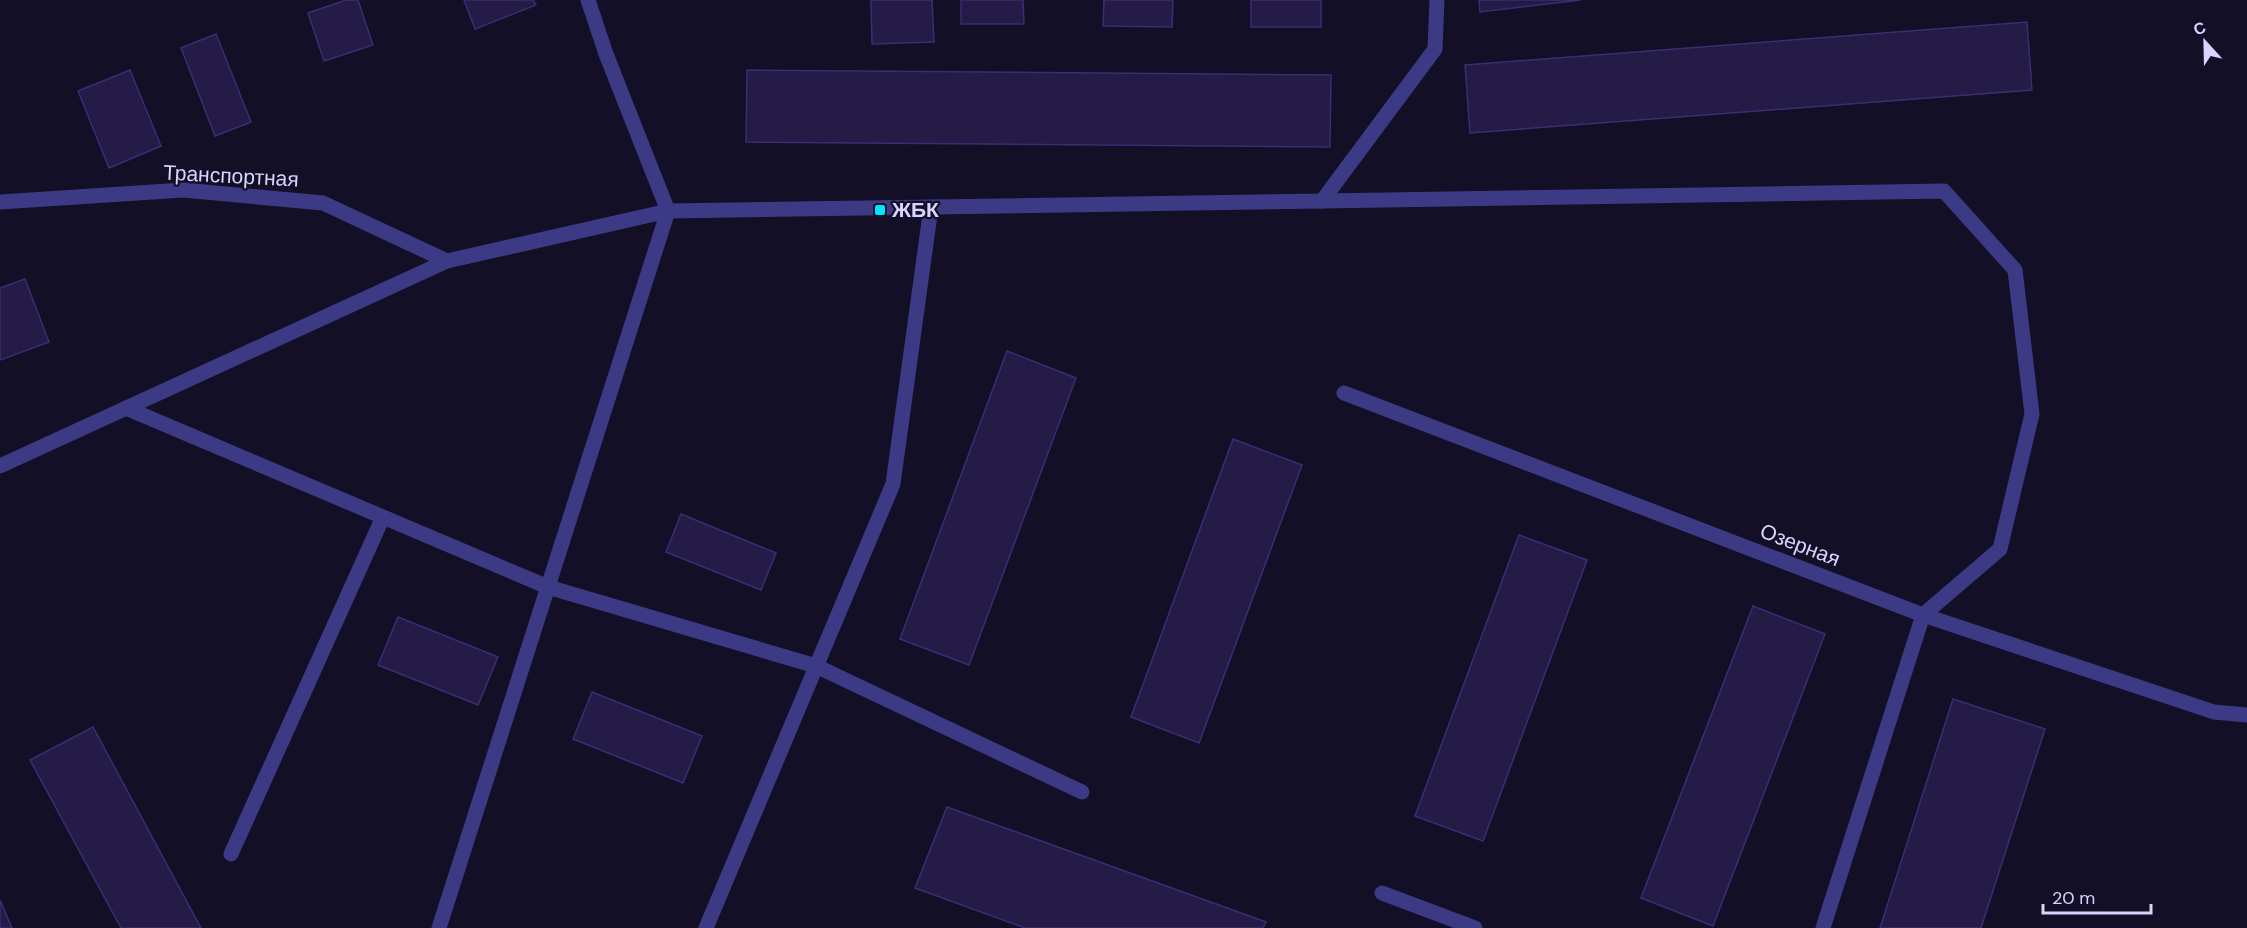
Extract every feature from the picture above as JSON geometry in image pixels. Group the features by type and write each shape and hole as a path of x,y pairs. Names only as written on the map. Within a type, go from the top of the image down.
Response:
{"street":[{"path":"439,928 668,211 606,54 588,0"},
{"path":"1322,201 1435,49 1437,0"},
{"name":"Транспортная","path":"0,202 183,190 323,203 447,261"},
{"path":"0,466 447,261 668,211 1944,191 2015,270 2032,414 2000,549 1923,615 1823,928"},
{"path":"706,928 893,484 931,207"},
{"name":"Озерная","path":"1344,393 1923,615 2214,712 2247,716"},
{"path":"126,408 548,587 816,666 1082,792"},
{"path":"231,854 383,517"},
{"path":"1382,893 1475,928"}],"building":[{"path":"346,0 358,0 373,45 324,61 308,13"},
{"path":"464,0 533,0 536,5 475,29"},
{"path":"871,0 932,0 934,42 872,44"},
{"path":"961,0 1023,0 1024,24 961,24"},
{"path":"1104,0 1173,0 1172,27 1103,26"},
{"path":"1251,0 1321,0 1321,27 1251,27"},
{"path":"1479,0 1581,0 1480,12"},
{"path":"2027,22 2032,90 1470,133 1465,65"},
{"path":"216,34 251,122 215,136 181,48"},
{"path":"130,70 161,146 109,168 78,91"},
{"path":"747,70 1331,75 1330,147 746,142"},
{"path":"25,279 49,342 0,360 0,288"},
{"path":"1007,351 1076,378 969,665 900,639"},
{"path":"1233,439 1302,465 1199,743 1131,717"},
{"path":"681,514 776,553 761,590 666,552"},
{"path":"1519,535 1587,560 1483,841 1415,816"},
{"path":"1753,606 1825,634 1713,926 1641,898"},
{"path":"398,617 498,657 478,705 378,665"},
{"path":"592,692 702,736 683,783 573,739"},
{"path":"1953,699 2045,729 1981,928 1880,928"},
{"path":"93,727 201,928 121,928 30,760"},
{"path":"947,807 1266,922 1263,928 1025,928 915,888"},
{"path":"0,900 12,928 0,928"}],"place":[{"name":"ЖБК","path":"880,210"}]}
